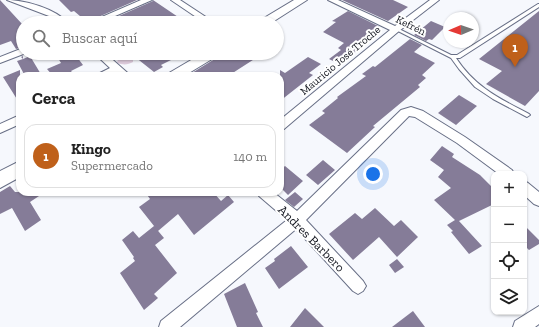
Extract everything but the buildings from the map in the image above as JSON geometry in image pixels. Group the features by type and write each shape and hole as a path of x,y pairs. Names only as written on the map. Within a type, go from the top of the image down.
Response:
{"street":[{"path":"11,0 55,16"},
{"path":"109,16 148,0"},
{"path":"175,0 200,16"},
{"path":"275,16 302,0"},
{"name":"Kefrén","path":"332,0 396,29"},
{"name":"Mauricio José Troche","path":"284,123 396,29 435,0"},
{"path":"0,60 16,54"},
{"path":"107,60 122,72"},
{"path":"181,72 200,60"},
{"path":"109,72 117,68"},
{"path":"167,327 297,220 405,113 411,111 419,114 462,140 504,171"},
{"path":"0,129 16,121"},
{"path":"0,180 16,170"},
{"path":"527,190 539,200"},
{"name":"Andres Barbero","path":"269,196 297,220 358,286"},
{"path":"521,327 539,314"}],"lane":[{"path":"527,115 479,89 469,79 453,57 462,56 539,5"},
{"name":"Kefrén","path":"396,29 453,57"}],"shaded area":[{"path":"118,60 133,60 133,62 127,64 117,63"}],"place":[{"name":"Kingo","path":"515,67"}]}
